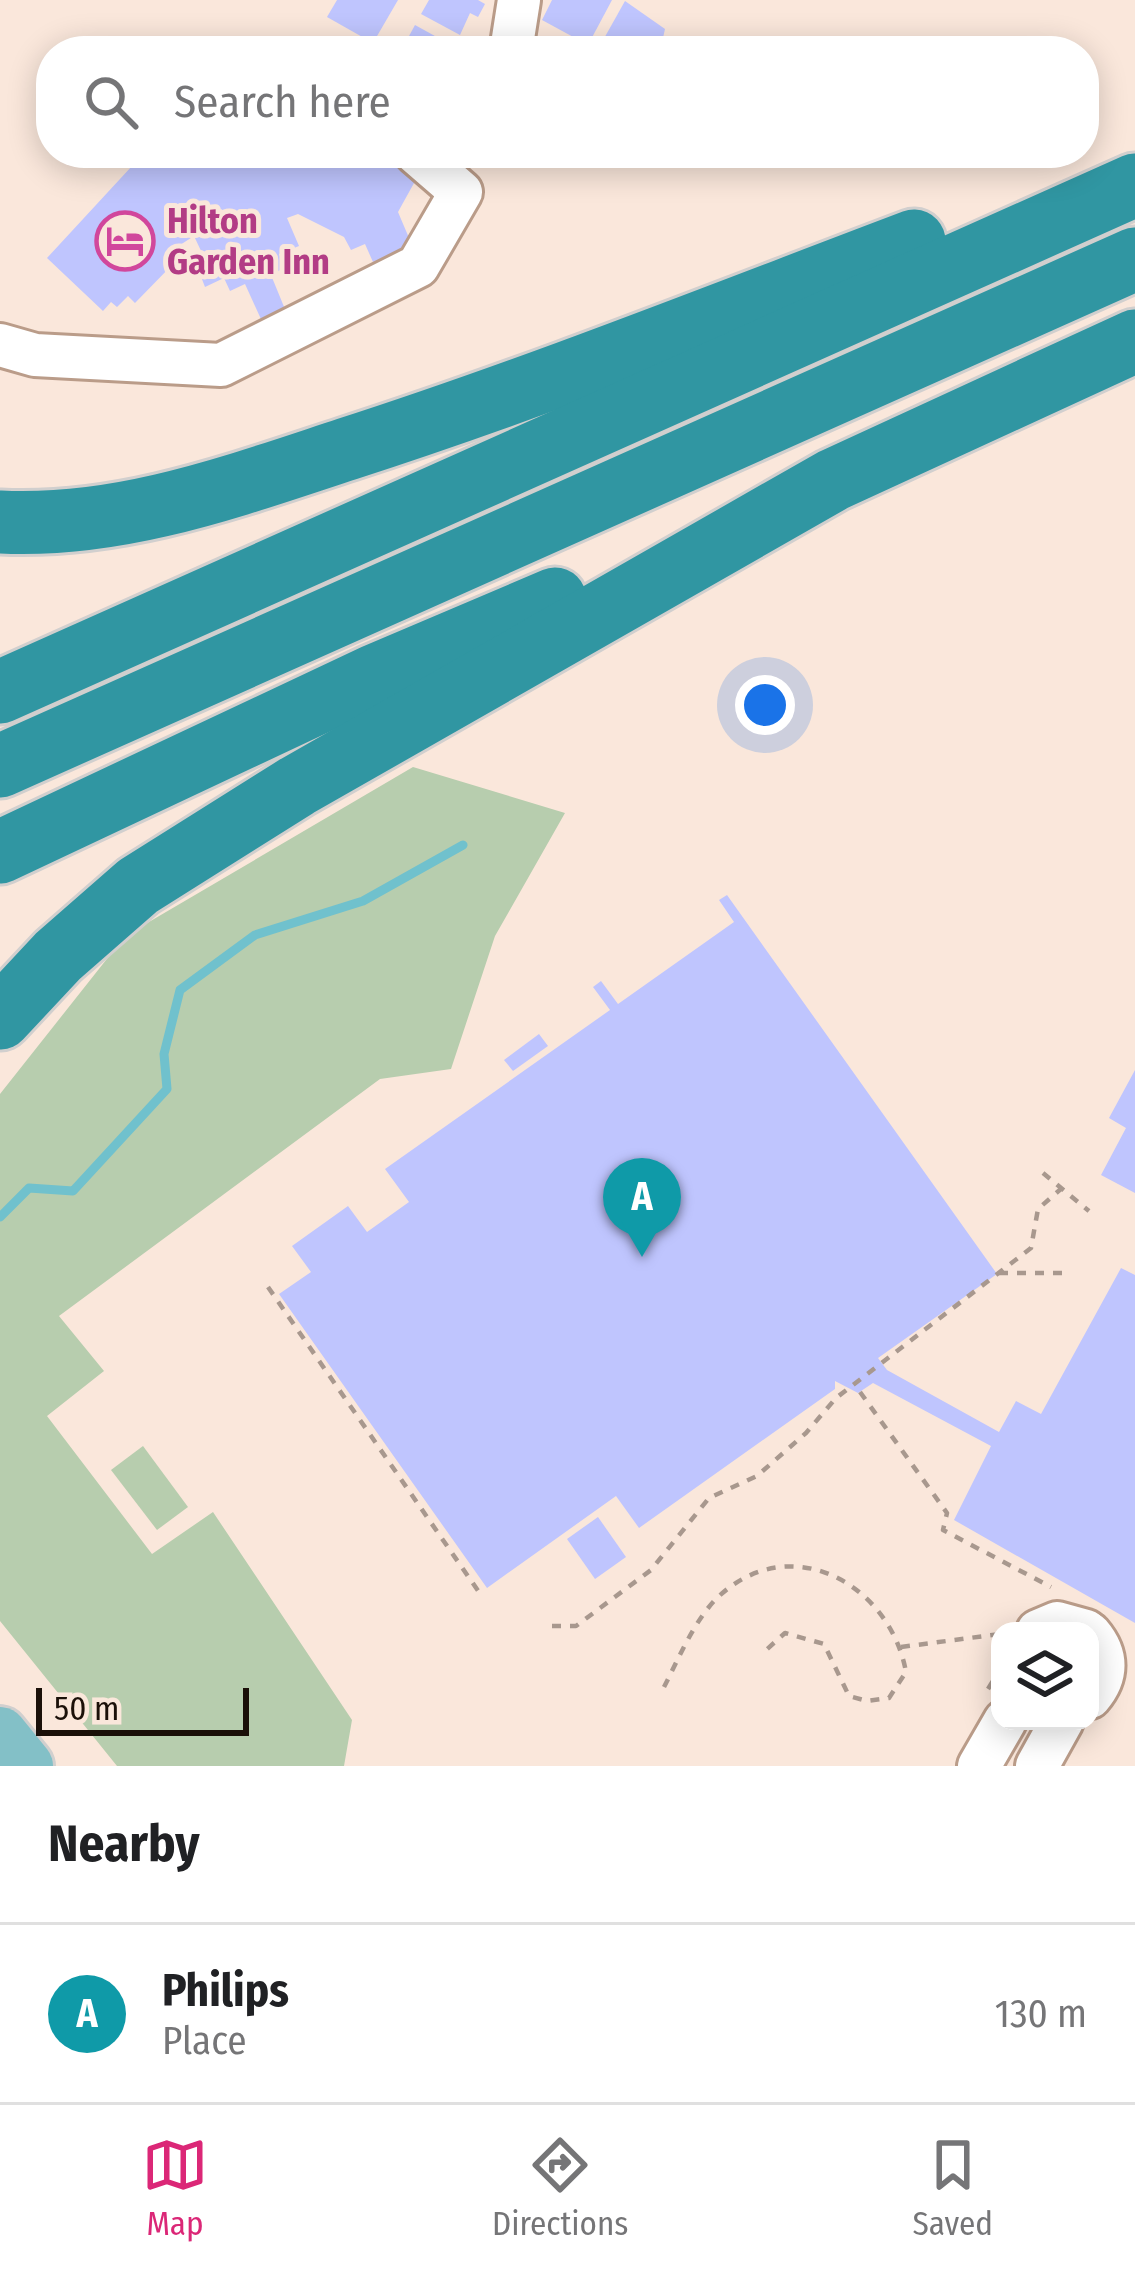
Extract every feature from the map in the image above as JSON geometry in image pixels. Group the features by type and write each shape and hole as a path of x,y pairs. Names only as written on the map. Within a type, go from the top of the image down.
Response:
{"highway":[{"path":"0,522 122,516 216,492 458,413 1135,159"},
{"path":"0,665 1135,159"},
{"path":"0,692 1135,185"},
{"path":"0,766 1135,259"},
{"path":"0,780 1135,280"},
{"path":"0,852 374,676 833,480 1135,341"},
{"path":"0,1018 58,956 138,886 297,786 833,480"}],"main road":[{"path":"0,1734 26,1766"}],"lane":[{"path":"514,36 519,0"},
{"path":"0,345 35,355 220,365 418,266 461,192 433,168"},
{"path":"1099,1645 1104,1672 1099,1681"},
{"path":"979,1766 1000,1730"},
{"path":"1037,1766 1057,1730"}],"path":[{"path":"1043,1173 1089,1211"},
{"path":"552,1627 576,1626 651,1570 709,1498 757,1476 806,1433 836,1398 1031,1248 1038,1209 1062,1188"},
{"path":"998,1273 1071,1273"},
{"path":"268,1287 482,1595"},
{"path":"860,1392 947,1513 943,1531 1054,1589"},
{"path":"664,1687 717,1598 757,1572 799,1564 832,1574 868,1595 902,1647 906,1672 889,1698 867,1701 849,1696 824,1644 785,1633 765,1651"},
{"path":"902,1647 991,1635"}],"green space":[{"path":"413,767 565,813 495,936 451,1069 380,1079 59,1316 104,1371 47,1416 152,1554 213,1512 352,1720 344,1766 117,1766 0,1621 0,1094 125,936"},
{"path":"143,1446 188,1507 157,1530 111,1470"}],"building":[{"path":"337,0 398,0 377,36 361,36 327,17"},
{"path":"429,0 485,4 478,17 470,13 460,35 421,14"},
{"path":"552,0 612,0 593,36 571,36 542,20"},
{"path":"625,1 665,29 663,36 605,36"},
{"path":"415,25 435,36 409,36"},
{"name":"Hilton Garden Inn","path":"130,168 408,168 419,174 398,212 412,245 373,262 365,244 351,250 344,237 298,214 287,218 299,246 279,254 284,268 271,275 289,319 265,328 245,284 230,291 224,278 205,287 193,256 202,253 194,236 166,254 174,263 135,303 128,296 117,307 111,302 103,311 47,258"},
{"path":"727,895 997,1274 878,1358 887,1370 999,1432 1016,1401 1041,1414 1121,1268 1135,1275 1135,1623 954,1520 991,1446 873,1383 858,1393 835,1381 835,1389 639,1528 616,1496 487,1588 279,1294 311,1272 292,1246 348,1206 367,1232 409,1202 385,1169 610,1010 593,987 601,981 618,1004 734,922 719,900"},
{"path":"539,1034 548,1046 513,1071 504,1060"},
{"path":"1135,1070 1135,1193 1101,1175 1126,1128 1109,1118"},
{"path":"598,1517 626,1557 595,1579 567,1539"}],"waterway":[{"path":"0,1217 29,1188 73,1191 167,1089 164,1054 180,990 255,935 363,901 463,845"}],"place":[{"name":"Hilton Garden Inn","path":"125,241"},
{"name":"Philips","path":"642,1257"}]}
